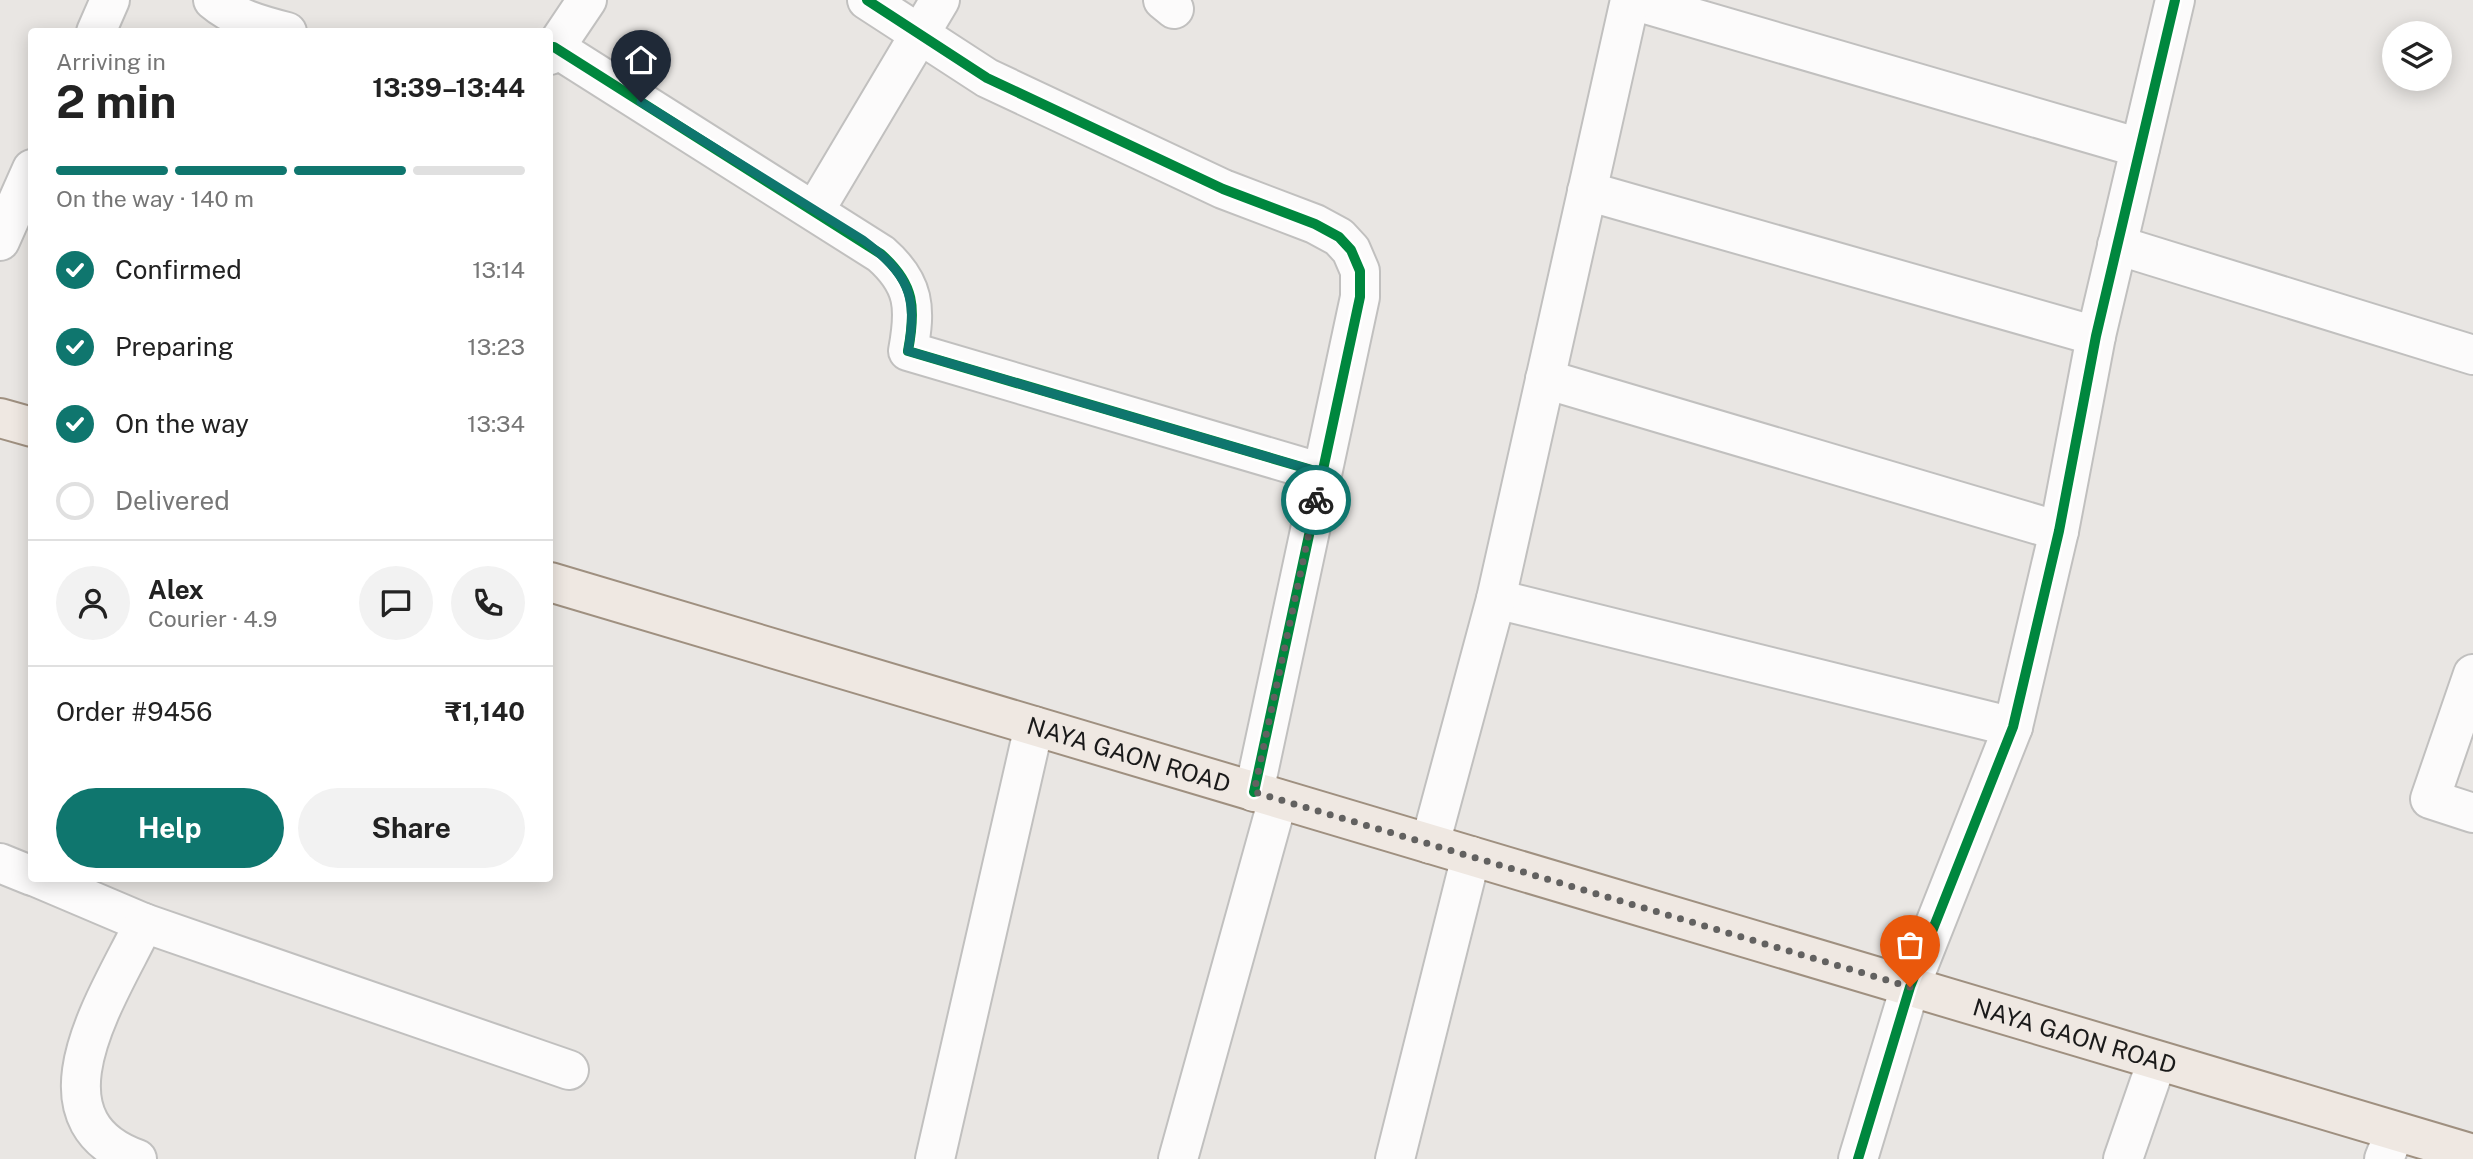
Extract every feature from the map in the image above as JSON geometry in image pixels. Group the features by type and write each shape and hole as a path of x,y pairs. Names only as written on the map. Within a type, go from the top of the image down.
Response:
{"main road":[{"path":"0,418 28,426"},
{"name":"NAYA GAON ROAD","path":"553,583 2157,1061 2390,1146 2473,1154"}],"street":[{"path":"98,28 110,0"},
{"path":"213,0 225,10 255,24 271,28"},
{"path":"553,50 587,0"},
{"path":"867,0 987,78 1223,189 1315,224 1339,237 1351,250 1360,271 1360,297 1322,473 1266,795 1178,1159"},
{"path":"815,211 940,0"},
{"path":"1430,844 1496,599 1631,0 2140,148"},
{"path":"1857,1159 1910,987 2013,726 2059,531 2096,336 2175,0"},
{"path":"553,52 881,254 907,284 913,308 908,351 1322,473"},
{"path":"0,241 28,178"},
{"path":"1587,191 2096,336"},
{"path":"2117,245 2473,355"},
{"path":"1545,379 2059,531"},
{"path":"1496,599 2013,726"},
{"path":"2473,674 2430,799 2473,813"},
{"path":"935,1159 1034,726"},
{"path":"1395,1159 1471,856"},
{"path":"0,863 28,874"},
{"path":"47,882 144,923 569,1070"},
{"path":"137,1159 103,1140 86,1119 80,1102 84,1050 144,923"},
{"path":"2123,1159 2157,1061"}],"cycle path":[{"path":"867,0 987,78 1223,189 1315,224 1339,237 1351,250 1360,271 1360,297 1254,792"},
{"path":"1858,1159 1910,987 2013,727 2059,531 2096,336 2175,0"},
{"path":"554,47 881,254 907,287 912,309 908,351 1322,473"}],"way so far":[{"path":"1316,500 1254,792 1910,987"}],"route":[{"path":"641,102 863,240 895,266 907,284 913,308 908,351 1322,473 1316,500"}]}
